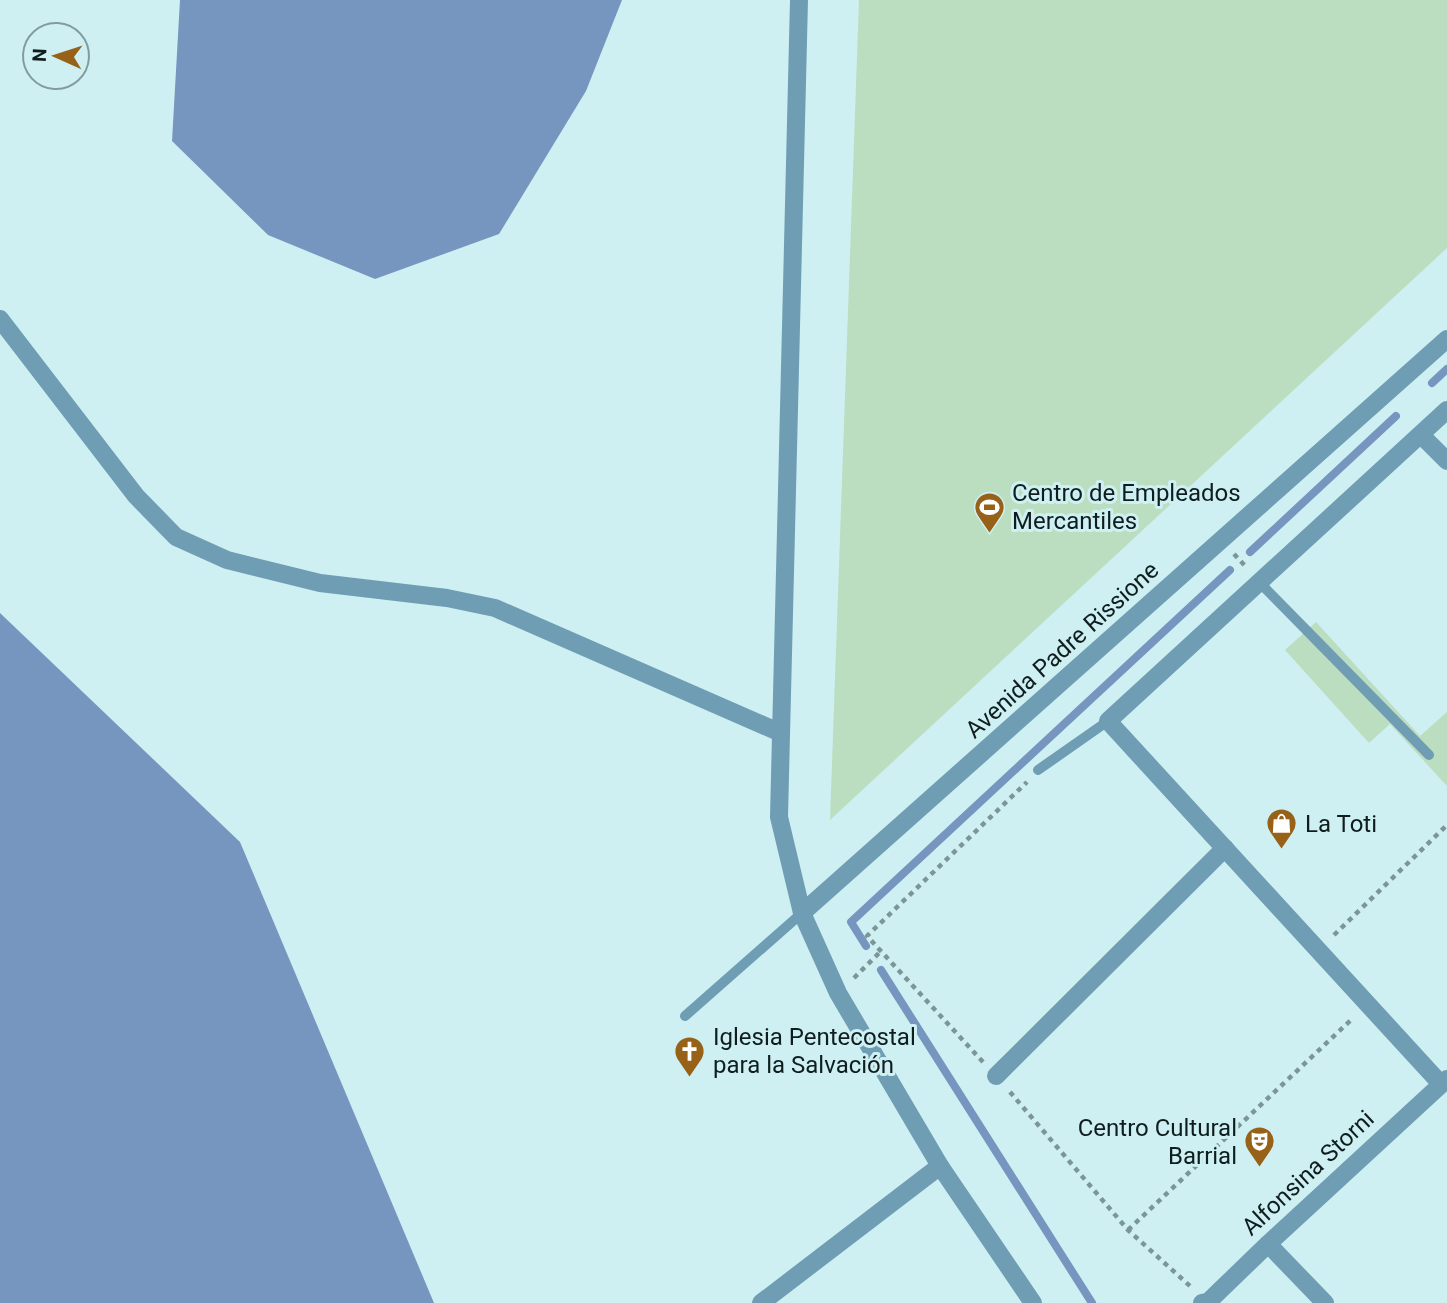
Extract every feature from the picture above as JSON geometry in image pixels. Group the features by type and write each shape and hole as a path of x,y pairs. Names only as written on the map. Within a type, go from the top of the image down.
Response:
{"street":[{"path":"799,0 779,817 802,914 838,993 940,1166 1030,1302"},
{"path":"0,319 136,496 176,537 228,560 320,583 447,597 495,608 781,733"},
{"name":"Avenida Padre Rissione","path":"802,914 1447,339"},
{"path":"1444,1081 1368,1004 1108,722 1447,410"},
{"path":"1422,435 1447,461"},
{"path":"996,1076 1225,848"},
{"name":"Alfonsina Storni","path":"1202,1303 1208,1302 1444,1081"},
{"path":"761,1303 940,1166"},
{"path":"1268,1244 1325,1303"}],"lane":[{"path":"1259,582 1429,755"},
{"path":"1038,770 1108,722"},
{"path":"685,1016 802,914"}],"path":[{"path":"1222,541 1259,582"},
{"path":"1319,951 1447,825"},
{"path":"838,993 881,951"},
{"path":"1128,1230 1368,1004"}],"green space":[{"name":"Centro de Empleados Mercantiles","path":"859,0 1447,0 1447,248 830,820"},
{"path":"1316,622 1420,736 1447,712 1447,786 1390,724 1369,743 1285,650"}],"water":[{"path":"180,0 622,0 586,91 499,234 375,279 268,235 172,141"},
{"path":"0,613 240,842 434,1303 0,1303"}],"waterway":[{"path":"1432,383 1447,369"},
{"path":"1250,552 1396,416"},
{"path":"866,946 851,922 1230,570"},
{"path":"881,970 1092,1303"}],"place":[{"name":"Centro de Empleados Mercantiles","path":"989,534"},
{"name":"La Toti","path":"1282,851"},
{"name":"Iglesia Pentecostal para la Salvación","path":"690,1078"},
{"name":"Centro Cultural Barrial","path":"1260,1169"}]}
